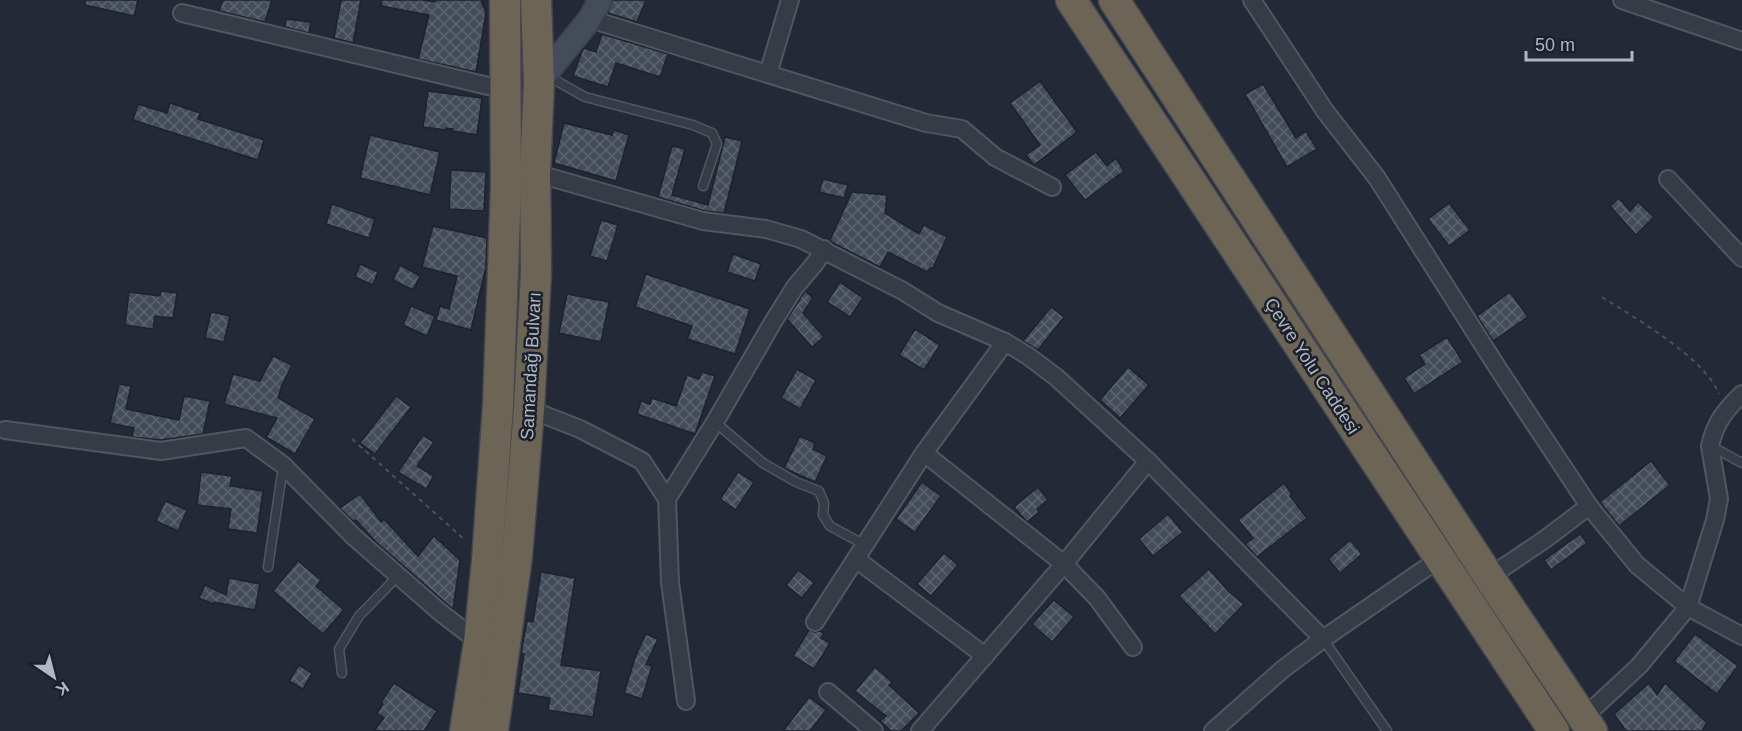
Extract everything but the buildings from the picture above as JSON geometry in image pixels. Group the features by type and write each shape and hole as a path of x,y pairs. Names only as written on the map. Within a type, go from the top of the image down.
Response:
{"highway":[{"name":"Samandağ Bulvarı","path":"465,731 479,642 487,561 499,383 506,187 505,0"},
{"name":"Samandağ Bulvarı","path":"493,731 517,556 529,409 536,272 535,173 542,78 536,0"},
{"name":"Çevre Yolu Caddesi","path":"1071,0 1554,731"},
{"name":"Çevre Yolu Caddesi","path":"1114,0 1489,577 1588,724"}],"street":[{"path":"768,74 790,0"},
{"path":"1252,0 1320,103 1377,178 1589,506 1636,565 1688,607 1742,636"},
{"path":"1622,0 1742,41"},
{"path":"542,78 595,10 768,74 926,123 962,129 995,157 1052,187"},
{"path":"182,13 505,90"},
{"path":"535,173 703,221 766,229 801,239 903,291 938,313 1005,342 1056,377 1148,461 1323,639"},
{"path":"1668,179 1742,258"},
{"path":"667,499 773,322 795,287 824,249"},
{"path":"815,622 924,453 1005,342"},
{"path":"1588,724 1688,607 1719,500 1710,446 1716,425 1724,411 1742,394"},
{"path":"529,409 580,429 642,461 667,499 670,582 686,701"},
{"path":"5,430 161,451 246,438 283,465 354,537 441,613 479,642"},
{"path":"924,453 1064,564 1097,598 1132,647"},
{"path":"920,731 1064,564 1148,461"},
{"path":"1489,577 1589,506"},
{"path":"860,552 984,656"},
{"path":"1213,731 1282,669 1439,559"},
{"path":"828,692 874,731"}],"lane":[{"path":"542,78 585,97 693,125 712,133 717,144 703,186"},
{"path":"715,422 763,463 796,482 819,491 824,503 823,515 830,526 860,552"},
{"path":"1710,446 1742,463"},
{"path":"268,567 283,465"},
{"path":"342,673 339,649 359,616 399,575"},
{"path":"1323,639 1387,731"}],"path":[{"path":"1602,297 1647,325 1699,365 1717,388 1724,411"},
{"path":"352,439 487,561"}]}
